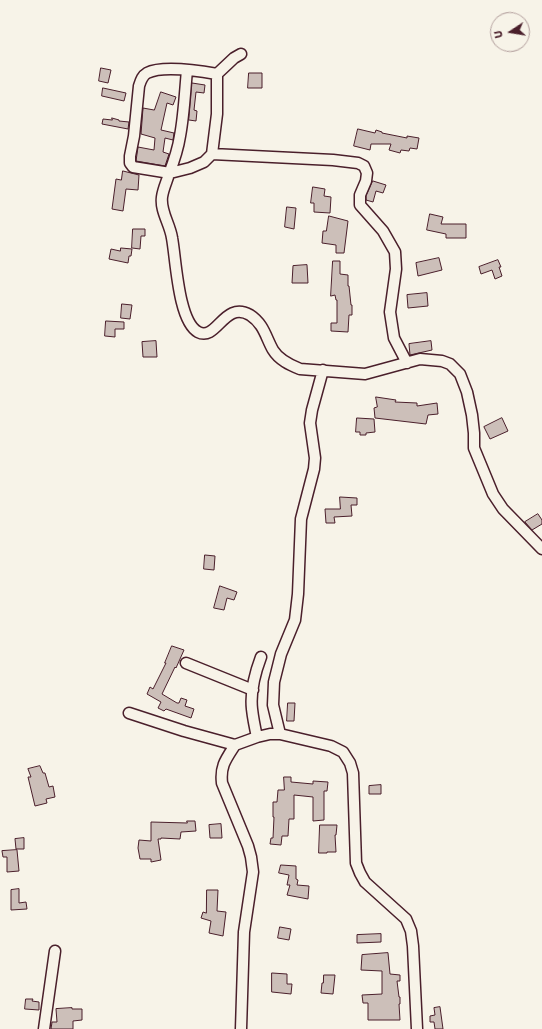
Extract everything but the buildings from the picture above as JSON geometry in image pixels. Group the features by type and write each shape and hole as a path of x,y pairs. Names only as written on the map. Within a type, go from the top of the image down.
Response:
{"street":[{"path":"217,74 170,69 148,73 142,78 138,86 134,136 130,156 130,163 134,167 170,173 190,168 204,162 212,154 217,114 217,74 234,58 241,54"},
{"path":"187,70 181,135 162,198 163,212 172,238 178,286 189,323 198,332 203,333 214,329 229,314 236,311 243,312 258,322 264,330 274,351 289,364 300,369 319,369 365,374 420,359 450,364 460,374 467,392 472,415 474,448 491,488 503,509 542,549"},
{"path":"212,154 333,160 358,163 364,166 367,173 366,181 360,195 360,206 383,231 395,252 396,269 390,312 394,338 407,363"},
{"path":"275,734 273,705 274,682 281,654 294,620 298,594 301,520 314,469 315,458 310,423 319,369"},
{"path":"258,736 252,709 255,674 261,657"},
{"path":"186,663 253,690"},
{"path":"130,713 184,731 235,745"},
{"path":"241,1029 244,932 253,872 248,846 222,783 221,773 224,762 235,745 258,736 275,734 331,746 343,752 350,763 355,787 356,863 366,882 406,919 411,931 417,1029"},
{"path":"44,1029 55,951"}]}
